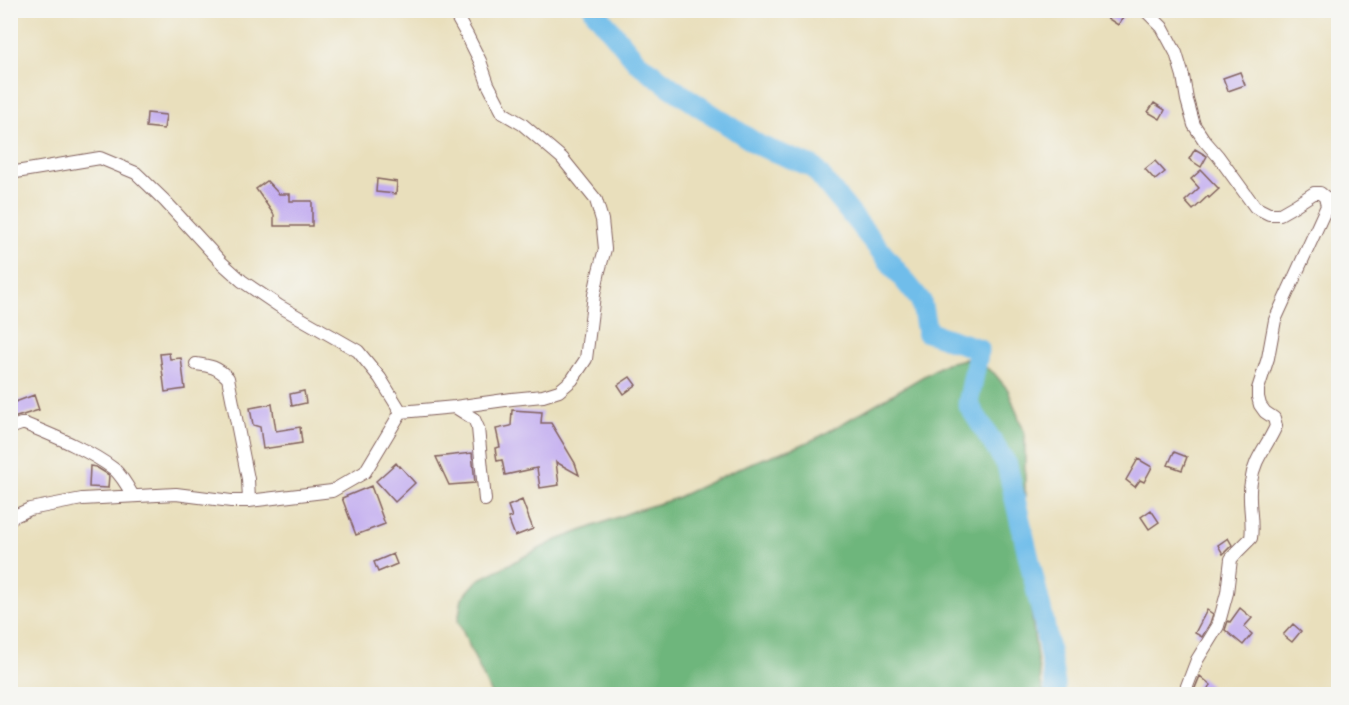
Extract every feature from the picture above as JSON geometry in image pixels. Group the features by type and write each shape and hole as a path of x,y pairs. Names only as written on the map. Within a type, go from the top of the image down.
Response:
{"street":[{"path":"402,412 543,396 559,391 572,380 586,359 596,287 605,249 602,220 596,200 562,158 522,124 503,112 453,10"},
{"path":"1145,10 1162,27 1176,53 1194,125 1254,207 1261,212 1280,214 1314,193 1320,193 1325,197 1327,206 1275,320 1268,358 1258,389 1260,405 1274,418 1276,426 1259,455 1250,483 1251,538 1231,559 1227,593 1220,621 1197,660 1184,694"},
{"path":"10,173 100,158 136,173 242,281 279,306 358,351 380,378 402,412"},
{"path":"196,364 212,366 222,371 228,378 248,479 249,501"},
{"path":"455,407 474,419 478,428 485,500"},
{"path":"10,518 30,509 82,499 176,494 249,501 332,491 365,472 402,412"},
{"path":"10,428 25,424 69,443 115,471 133,496"}],"green space":[{"path":"966,359 976,361 994,373 1008,390 1025,434 1025,560 1037,659 1044,694 491,694 458,621 462,598 478,580 557,540 634,511 674,499 751,463 799,446 821,436 946,363"}],"building":[{"path":"1095,10 1128,10 1118,25"},
{"path":"1240,72 1245,85 1228,91 1223,78"},
{"path":"1154,103 1165,110 1160,119 1148,112"},
{"path":"147,113 166,115 164,129 146,127"},
{"path":"1195,149 1207,156 1201,167 1189,159"},
{"path":"1155,161 1165,172 1155,180 1145,169"},
{"path":"1201,170 1219,189 1193,210 1185,201 1199,188 1191,179"},
{"path":"377,179 397,182 396,194 376,192"},
{"path":"267,181 279,194 290,194 290,201 312,201 312,226 274,226 274,215 256,189"},
{"path":"169,353 170,359 181,358 185,389 165,392 160,354"},
{"path":"630,377 636,385 624,394 618,385"},
{"path":"304,391 306,403 292,406 290,394"},
{"path":"34,395 39,410 10,419 10,404"},
{"path":"272,404 276,431 300,427 302,443 263,449 260,427 253,425 250,408"},
{"path":"512,410 542,412 541,423 551,423 575,463 579,475 556,462 559,485 540,488 537,468 505,475 502,460 497,461 495,448 500,447 496,429 511,426"},
{"path":"1174,452 1187,457 1182,470 1168,465"},
{"path":"472,453 475,483 449,485 436,457"},
{"path":"1138,459 1152,467 1144,482 1140,480 1135,487 1126,480"},
{"path":"396,463 415,483 395,502 376,481"},
{"path":"90,466 109,475 108,488 89,487"},
{"path":"371,486 385,524 356,535 342,498"},
{"path":"522,500 533,529 515,536 508,518 512,517 508,506"},
{"path":"1151,510 1159,522 1149,529 1141,517"},
{"path":"1228,538 1232,545 1223,554 1218,545"},
{"path":"393,554 397,564 378,572 374,562"},
{"path":"1240,608 1252,618 1244,627 1252,634 1243,645 1225,630 1228,621 1230,622"},
{"path":"1207,610 1213,614 1202,637 1195,633"},
{"path":"1293,624 1301,631 1292,642 1283,635"},
{"path":"1200,676 1211,685 1203,694 1196,694 1193,693"}],"waterway":[{"path":"594,10 637,62 672,88 760,146 813,167 921,301 927,332 979,349 968,404 1007,465 1044,622 1055,694"}]}
